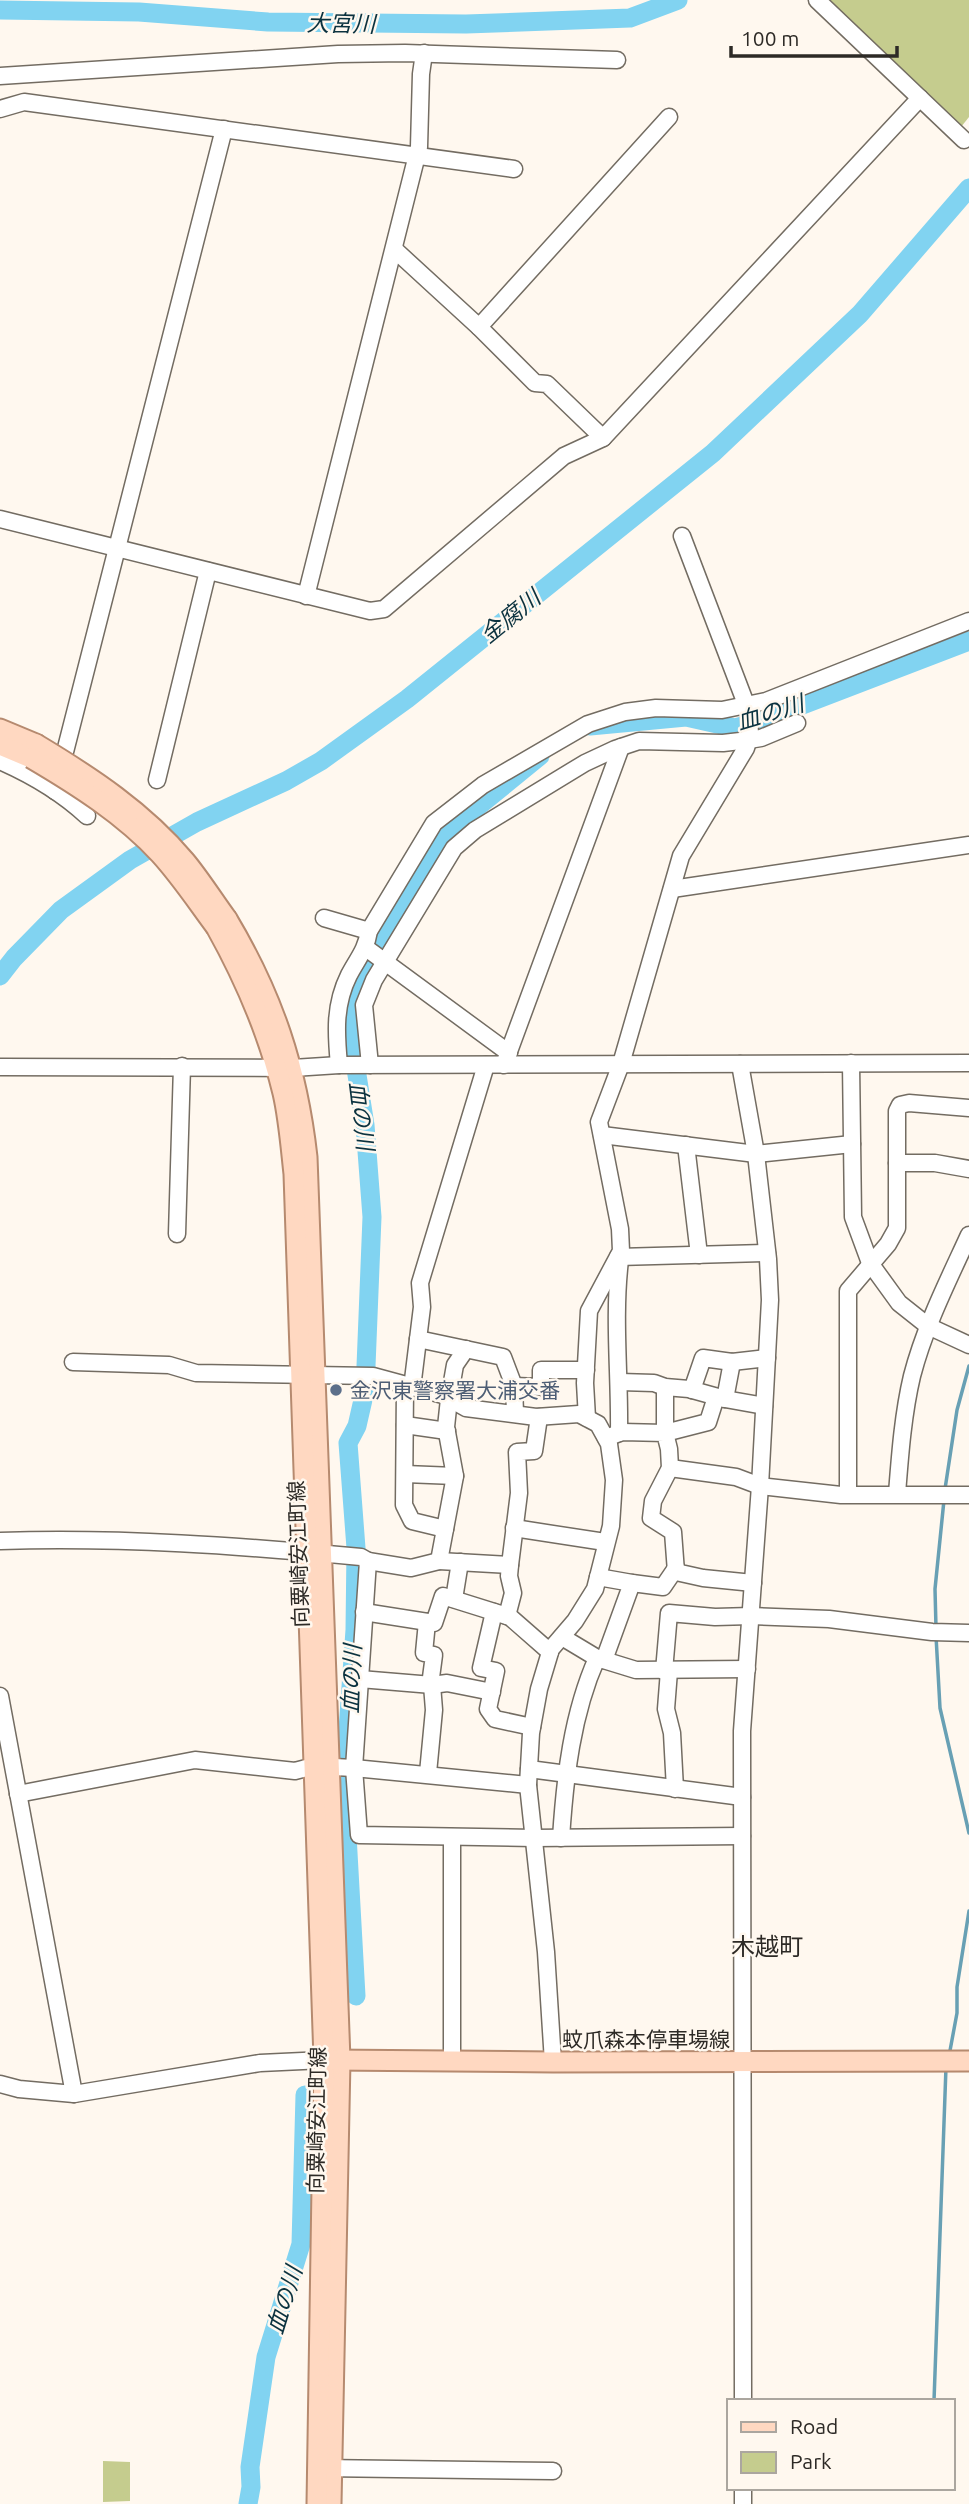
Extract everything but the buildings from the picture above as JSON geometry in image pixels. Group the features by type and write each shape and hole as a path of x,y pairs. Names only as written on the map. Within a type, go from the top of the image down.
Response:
{"main road":[{"name":"向粟崎安江町線","path":"0,729 34,751 96,781 154,828 186,862 221,923 263,985 284,1068 302,1111 307,1157 307,1375 332,2060 325,2468 331,2504"},
{"name":"向粟崎安江町線","path":"0,745 34,751"},
{"name":"蚊爪森本停車場線","path":"332,2060 955,2061"},
{"name":"向粟崎安江町線","path":"317,2504 325,2468"}],"street":[{"path":"817,0 964,140"},
{"path":"0,76 338,54 424,53 617,60"},
{"path":"306,596 417,155 424,53"},
{"path":"0,519 370,611 384,609 564,456 603,438 920,98"},
{"path":"0,109 24,102 514,169"},
{"path":"479,327 669,117"},
{"path":"55,791 224,129"},
{"path":"394,249 535,383 547,384 603,438"},
{"path":"587,1418 589,1311 621,1251 620,1229 599,1122 621,1064 681,856 750,737 748,709 682,536"},
{"path":"157,780 208,571"},
{"path":"340,1065 335,1032 337,1006 349,976 366,948 369,931 434,822 483,785 588,724 625,712 656,708 748,709 969,621"},
{"path":"370,1065 364,1005 374,981 454,848 475,830 585,763 639,741 723,743 750,737 761,738 797,723"},
{"path":"507,1059 621,747"},
{"path":"0,761 31,775 87,816"},
{"path":"672,890 969,845"},
{"path":"324,918 369,931"},
{"path":"366,948 386,961 507,1059"},
{"path":"0,1067 284,1068 340,1065 486,1065 507,1059 621,1064 969,1063"},
{"path":"850,1063 853,1217 870,1263 899,1303 928,1326 962,1342"},
{"path":"740,1064 756,1154 770,1300 742,1731 743,2399"},
{"path":"445,1529 412,1521 404,1505 405,1425 422,1307 421,1283 486,1065"},
{"path":"177,1234 182,1066"},
{"path":"848,1494 848,1291 888,1244 897,1228 897,1111 900,1105 909,1103 969,1108"},
{"path":"602,1135 756,1154 852,1144"},
{"path":"686,1145 699,1255"},
{"path":"897,1163 935,1163 969,1169"},
{"path":"897,1494 902,1433 912,1377 928,1326 969,1235"},
{"path":"619,1257 767,1253"},
{"path":"553,2062 546,1952 528,1777 532,1727 550,1652 595,1590 611,1526 614,1480 610,1444 620,1382 616,1357 619,1257"},
{"path":"418,1339 503,1357 514,1386 515,1413"},
{"path":"439,1561 454,1476 447,1431 449,1399 456,1365 466,1349"},
{"path":"692,1390 703,1358 732,1363 767,1358"},
{"path":"73,1362 169,1365 196,1373 365,1376 449,1399 466,1408 539,1417 579,1414 598,1424 612,1436 665,1433 708,1422 721,1398 732,1363"},
{"path":"514,1386 541,1387 541,1370 586,1370"},
{"path":"620,1382 654,1383 764,1406"},
{"path":"665,1387 665,1433 670,1468 653,1501 651,1518 673,1532 676,1572 703,1578 753,1583"},
{"path":"532,1727 495,1719 488,1709 496,1671 481,1668 501,1614 513,1593 509,1576 519,1493 517,1452 534,1451 539,1417"},
{"path":"405,1425 447,1431"},
{"path":"670,1468 736,1477 760,1486 848,1494 969,1495"},
{"path":"405,1474 454,1476"},
{"path":"514,1528 606,1542"},
{"path":"0,1541 138,1541 360,1558 411,1568 439,1561 510,1565"},
{"path":"360,1558 364,1612 353,1768 359,1835 534,1838 742,1836"},
{"path":"454,1599 460,1562"},
{"path":"675,1789 672,1733 666,1709 669,1613 663,1587 676,1569"},
{"path":"598,1577 663,1587"},
{"path":"561,1838 565,1774 587,1680 600,1659 632,1583"},
{"path":"364,1612 434,1623 443,1596 501,1614 550,1652"},
{"path":"669,1613 715,1617 829,1619 932,1632 964,1633"},
{"path":"427,1622 425,1653 434,1655 431,1685 434,1710 428,1773"},
{"path":"562,1637 600,1659 636,1670 747,1668"},
{"path":"360,1679 431,1685 447,1683 492,1692"},
{"path":"0,1696 74,2094"},
{"path":"18,1794 195,1760 295,1771 323,1767 528,1777 565,1774 742,1797"},
{"path":"452,1837 452,2061"},
{"path":"0,2084 19,2089 74,2094 260,2063 332,2060"},
{"path":"325,2468 553,2471"}],"green space":[{"path":"825,0 969,0 969,117 961,127"},
{"path":"103,2461 130,2462 130,2501 103,2502"}],"waterway":[{"name":"大宮川","path":"0,10 139,12 268,22 466,24 630,18 678,0"},
{"name":"金腐川","path":"0,976 61,910 130,860 197,822 286,781 321,761 407,699 713,453 860,314 969,188"},
{"name":"血の川","path":"590,726 686,717 735,728 761,721 969,641"},
{"name":"血の川","path":"356,1996 346,1817 346,1758 355,1630 356,1548 348,1443 357,1426 365,1391 372,1217 365,1125 353,1050 351,1005 358,985 422,866 449,830 540,756"},
{"path":"945,1489 957,1410 969,1366"},
{"path":"936,1628 935,1589 944,1500"},
{"path":"936,1636 940,1708 969,1833"},
{"path":"949,2056 969,1911"},
{"path":"934,2399 946,2067"},
{"name":"血の川","path":"248,2504 250,2467 266,2357 301,2244 305,2095"}],"place":[{"name":"金沢東警察署大浦交番","path":"336,1390"}],"district":[{"name":"木越町","path":"767,1946"}]}
